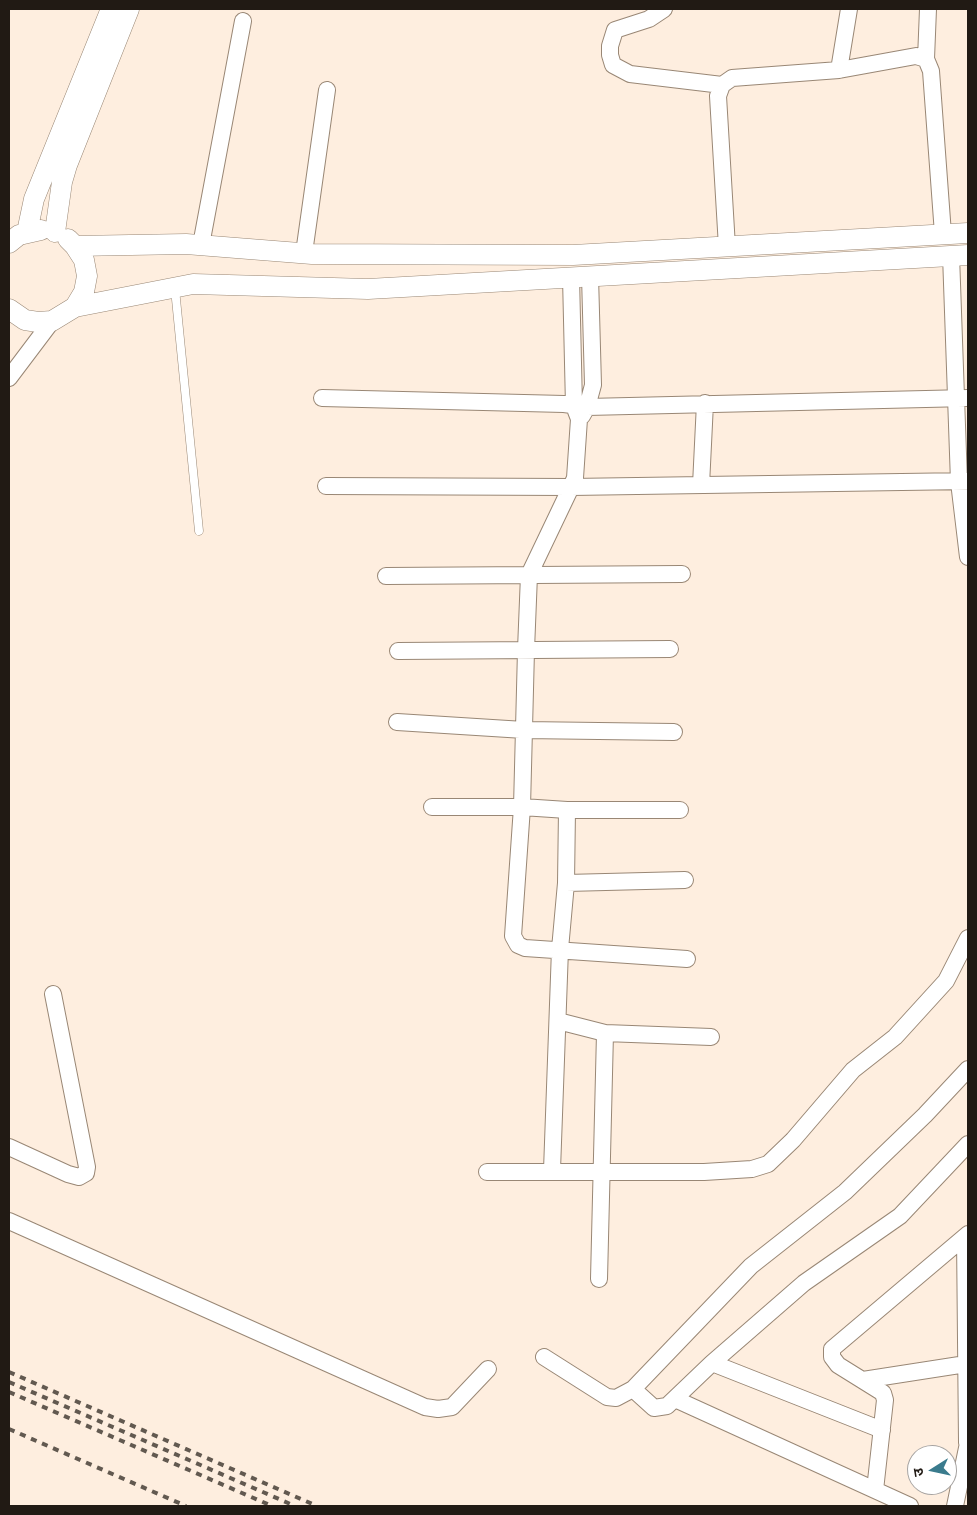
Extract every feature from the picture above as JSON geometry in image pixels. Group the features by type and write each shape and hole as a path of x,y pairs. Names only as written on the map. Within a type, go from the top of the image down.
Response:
{"street":[{"path":"16,236 34,199 111,9"},
{"path":"55,232 59,196 67,165 129,9"},
{"path":"663,9 649,19 615,30 610,46 610,56 613,65 630,74 722,85"},
{"path":"839,70 849,9"},
{"path":"928,9 926,59 932,71 943,234"},
{"path":"201,245 243,21"},
{"path":"727,247 718,96 722,85 732,78 839,70 916,56 926,59"},
{"path":"304,254 327,90"},
{"path":"16,236 41,230 55,232 75,246 84,260 87,276 84,292 75,307"},
{"path":"75,246 201,245 304,254 573,255 968,233"},
{"path":"9,378 52,321 75,307 193,284 368,289 960,255 963,482 968,557"},
{"path":"581,276 593,385 580,411 575,478 529,575 522,807 513,936 518,945 525,948 687,959"},
{"path":"9,309 25,320 38,322 52,321"},
{"path":"322,398 580,411 705,404 963,398"},
{"path":"701,485 705,404"},
{"path":"326,486 571,487 963,482"},
{"path":"386,576 682,574"},
{"path":"398,651 670,649"},
{"path":"397,722 524,730 674,732"},
{"path":"432,807 680,810"},
{"path":"552,1170 560,949 566,883 567,810"},
{"path":"566,883 684,880"},
{"path":"487,1172 733,1170 752,1169 768,1164 793,1140 853,1070 895,1037 946,981 968,938"},
{"path":"9,1147 68,1174 79,1177 86,1173 87,1167 53,994"},
{"path":"558,1021 605,1033 711,1037"},
{"path":"599,1279 605,1033"},
{"path":"544,1357 607,1397 616,1398 633,1389 751,1266 845,1192 925,1116 968,1069"},
{"path":"633,1389 654,1408 661,1409 804,1283 900,1216 968,1144"},
{"path":"9,1221 425,1408 452,1407 488,1369"},
{"path":"955,1506 968,1443 966,1235"},
{"path":"875,1490 886,1400 883,1393 838,1365 832,1357 832,1349 966,1235"},
{"path":"712,1363 882,1430"},
{"path":"863,1380 966,1364"},
{"path":"674,1399 910,1506"}],"lane":[{"path":"175,287 199,531"}],"railway":[{"path":"9,1372 317,1506"},
{"path":"9,1382 295,1506"},
{"path":"9,1392 272,1506"},
{"path":"9,1429 186,1506"}]}
